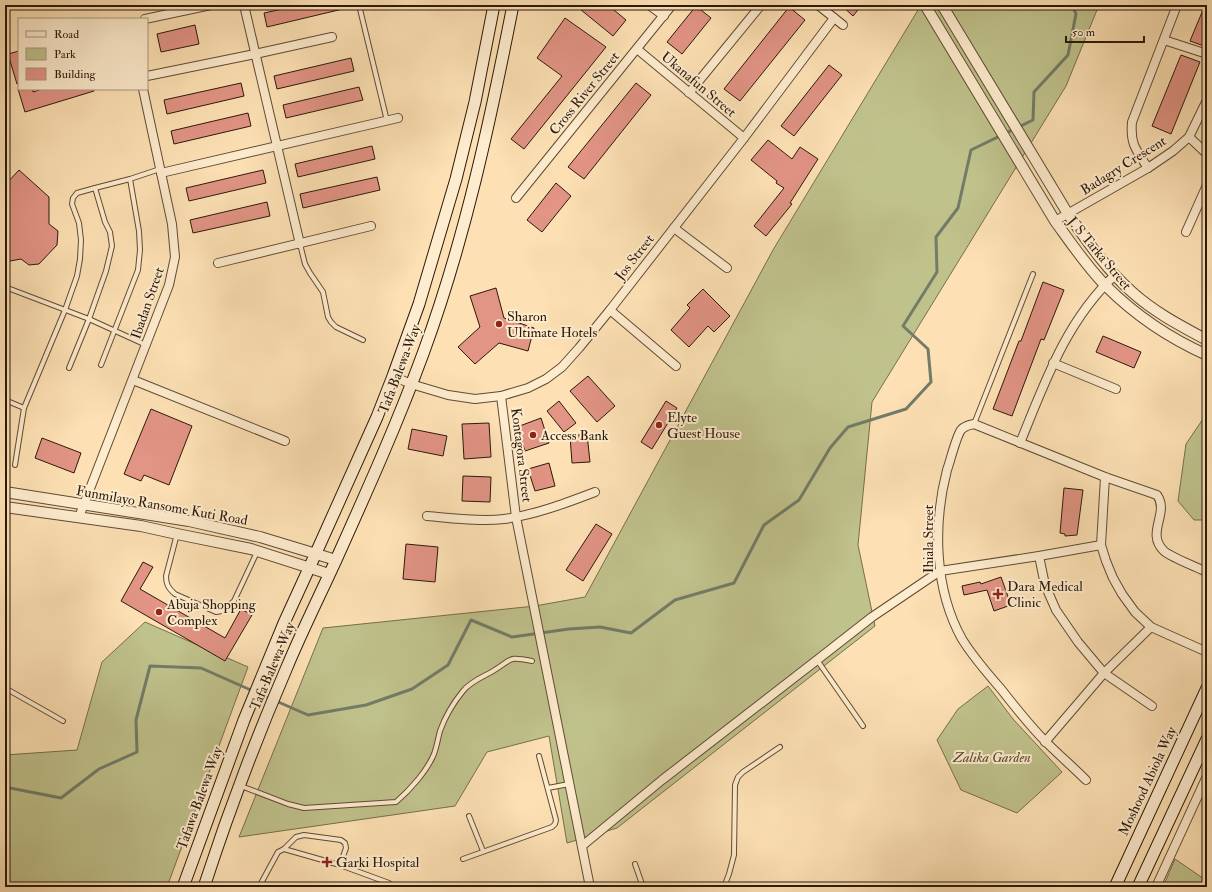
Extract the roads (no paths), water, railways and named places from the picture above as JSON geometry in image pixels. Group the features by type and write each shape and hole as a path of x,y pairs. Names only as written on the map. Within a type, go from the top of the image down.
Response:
{"main road":[{"name":"Tafa Balewa Way","path":"244,720 284,623 310,568 373,424 393,376 419,304 456,179 475,102 494,5"},
{"name":"Tafa Balewa Way","path":"240,786 287,668 336,560 411,384 439,307 458,244 493,109 513,5"},
{"name":"Moshood Abiola Way","path":"1115,887 1207,688"},
{"name":"Tafawa Balewa Way","path":"183,887 244,720"},
{"path":"1138,887 1207,740"},
{"path":"204,887 218,843 240,786"}],"street":[{"path":"148,18 212,5"},
{"path":"244,5 276,147 300,244"},
{"path":"650,5 664,16"},
{"name":"Cross River Street","path":"516,198 672,5"},
{"path":"689,93 761,5"},
{"path":"818,5 843,25"},
{"name":"J. S Tarka Street","path":"925,5 1055,221 1076,250 1105,285 1142,318 1164,332 1207,355"},
{"name":"J. S Tarka Street","path":"942,5 1068,214 1088,242 1115,275 1132,292 1170,319 1207,340"},
{"path":"1148,168 1134,146 1131,135 1132,122 1177,5"},
{"name":"Jos Street","path":"393,376 411,384 448,396 475,399 501,396 528,388 546,379 562,367 610,310 674,228 834,18"},
{"path":"148,76 332,37"},
{"path":"1164,40 1207,54"},
{"name":"Ukanafun Street","path":"637,49 744,138"},
{"name":"Ibadan Street","path":"79,517 169,285 175,257 172,224 143,90"},
{"name":"Badagry Crescent","path":"1055,221 1148,168 1173,151 1188,137 1207,100"},
{"path":"160,171 276,147 398,118"},
{"path":"1188,137 1207,154"},
{"path":"1186,232 1207,185"},
{"path":"218,263 371,226"},
{"path":"674,228 727,268"},
{"path":"1020,443 1053,363 1079,317 1115,275"},
{"path":"610,310 676,366"},
{"path":"1053,363 1116,389"},
{"path":"133,380 285,441"},
{"name":"Kontagora Street","path":"501,396 516,517 590,887"},
{"path":"974,424 1105,477 1157,496 1161,501 1162,508 1157,527 1157,539 1160,546 1166,552 1207,572"},
{"name":"Ihiala Street","path":"974,424 967,425 960,430 951,456 939,508 938,537 940,571 953,618 962,638 977,661 1045,742 1086,780"},
{"path":"1105,477 1101,545 1112,578 1135,612 1151,627 1207,652"},
{"name":"Funmilayo Ransome Kuti Road","path":"5,492 189,521 260,537 336,560"},
{"path":"427,516 485,519 516,517 561,505 595,492"},
{"name":"Funmilayo Ransome Kuti Road","path":"5,507 140,526 258,551 329,574"},
{"path":"582,846 662,780 872,617 940,571 1101,545"},
{"path":"1039,556 1045,585 1056,610 1078,642 1104,673 1152,706"},
{"path":"1045,742 1104,673 1151,627"},
{"path":"1156,887 1207,776"}],"lane":[{"path":"359,5 387,121"},
{"path":"15,465 24,408 78,276 80,234 79,223 72,204 73,198 76,193 160,171"},
{"path":"100,365 138,270 140,250 139,231 130,179"},
{"path":"69,368 89,319 106,271 112,246 110,232 105,222 95,188"},
{"path":"300,244 307,268 323,292 328,317 331,322 336,327 363,340"},
{"path":"974,424 1033,274"},
{"path":"5,287 89,319 146,345"},
{"path":"5,400 24,408"},
{"path":"178,534 166,576 166,582 169,589 175,594 216,612 222,611 234,601 258,551"},
{"path":"240,786 288,804 304,808 396,802 415,782 433,756 448,712 463,691 472,682 496,669 511,658 532,661"},
{"path":"817,660 863,726"},
{"path":"5,688 63,721"},
{"path":"724,887 734,856 735,785 738,777 780,747"},
{"path":"463,858 552,827 556,824 539,756"},
{"path":"548,788 569,784"},
{"path":"469,816 483,851"},
{"path":"259,887 278,852 296,837 304,835 341,840 346,843 346,848 340,865"},
{"path":"284,848 340,865 388,883"},
{"path":"634,864 640,881 643,887 645,887"}],"waterway":[{"path":"276,701 308,715 366,705 412,689 448,665 471,620 512,637 569,629 600,627 631,633 675,600 734,583 764,525 799,500 830,448 848,427 906,409 931,382 928,349 903,326 937,272 936,237 958,208 971,150 1033,120 1034,92 1068,55 1076,14 1072,5"},
{"path":"5,787 61,798 99,769 137,752 136,720 150,666 201,668 253,691"},
{"path":"258,693 271,699"}],"place":[{"name":"Sharon Ultimate Hotels","path":"499,324"},
{"name":"Elyte Guest House","path":"659,425"},
{"name":"Access Bank","path":"533,435"},
{"name":"Dara Medical Clinic","path":"998,594"},
{"name":"Abuja Shopping Complex","path":"159,612"},
{"name":"Garki Hospital","path":"327,862"}],"park label":[{"name":"Zalika Garden","path":"992,757"}]}
